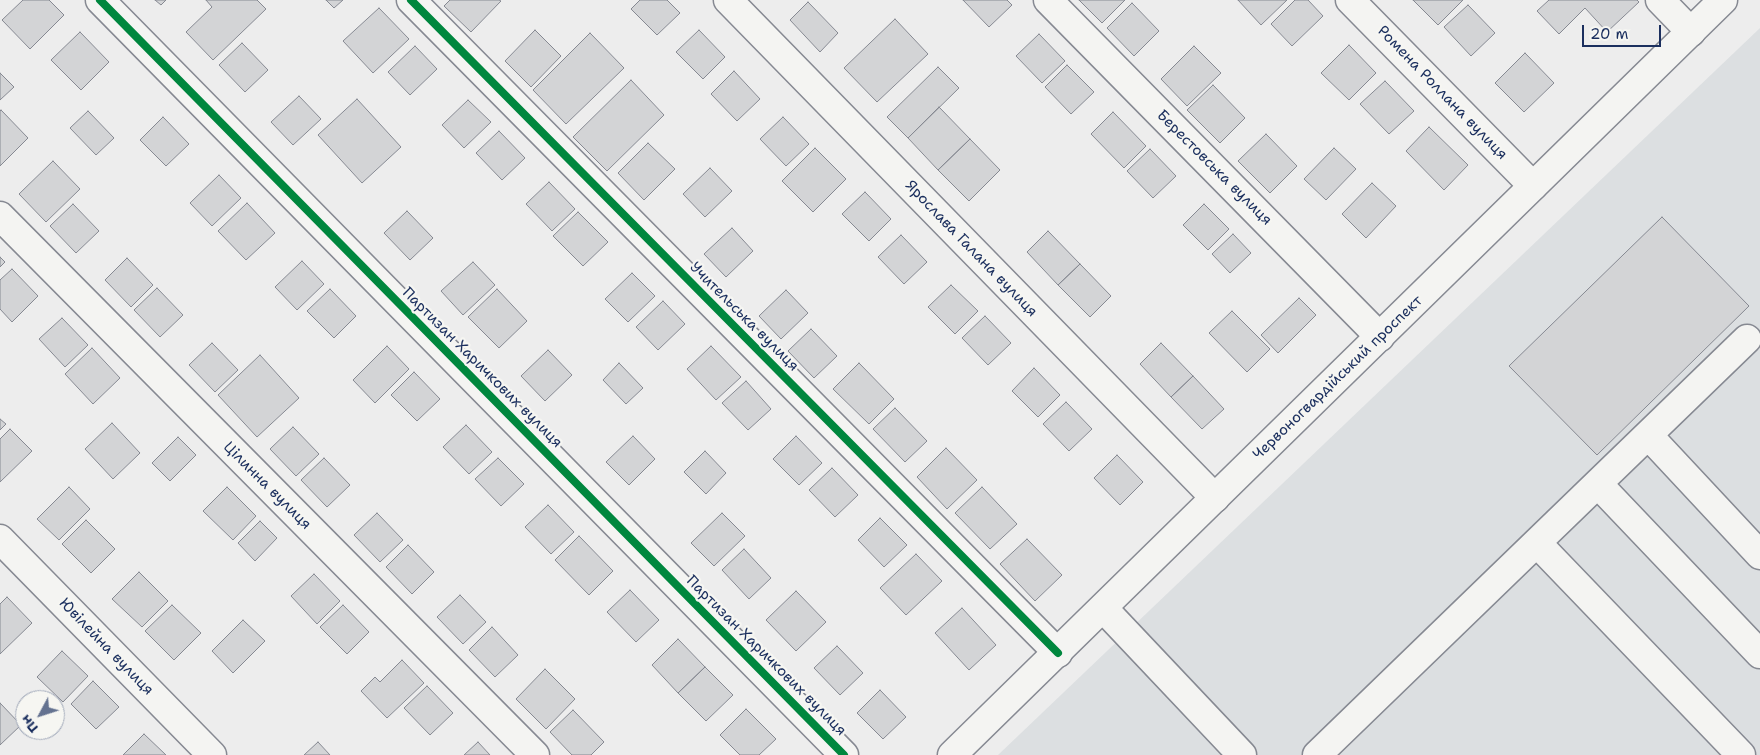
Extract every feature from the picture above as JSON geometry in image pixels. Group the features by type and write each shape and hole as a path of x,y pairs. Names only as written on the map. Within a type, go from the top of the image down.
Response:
{"street":[{"name":"Партизан Харичкових вулиця","path":"100,0 844,755"},
{"name":"Учительська вулиця","path":"412,0 1058,653"},
{"name":"Ярослава Галана вулиця","path":"728,0 1215,498"},
{"name":"Берестовська вулиця","path":"1048,0 1380,336"},
{"name":"Ромена Роллана вулиця","path":"1350,0 1533,186"},
{"path":"1660,0 1691,32"},
{"name":"Червоногвардійський проспект","path":"952,755 1723,0"},
{"name":"Цілинна вулиця","path":"0,216 534,755"},
{"path":"1317,755 1748,339"},
{"path":"1648,435 1760,555"},
{"path":"1598,484 1760,654"},
{"name":"Ювілейна вулиця","path":"0,539 212,755"},
{"path":"1537,543 1741,755"},
{"path":"1103,608 1242,755"}],"shaded area":[{"path":"1760,28 1760,755 998,755"}],"building":[{"path":"23,0 49,0 64,15 30,49 2,20"},
{"path":"155,0 166,0 161,5"},
{"path":"206,0 257,0 266,9 213,60 186,32 212,7"},
{"path":"326,0 343,0 334,8"},
{"path":"450,0 501,1 471,32 444,6"},
{"path":"640,0 667,0 680,13 657,35 631,9"},
{"path":"963,0 1007,0 1012,5 989,27"},
{"path":"1079,0 1125,0 1102,23"},
{"path":"1238,0 1287,0 1261,25"},
{"path":"1295,0 1308,0 1323,16 1292,46 1271,24"},
{"path":"1413,0 1463,0 1438,25"},
{"path":"1549,0 1637,0 1639,2 1607,32 1585,8 1559,34 1537,11"},
{"path":"808,2 838,33 820,52 790,20"},
{"path":"1132,3 1159,31 1134,56 1107,28"},
{"path":"1468,5 1495,33 1471,56 1444,27"},
{"path":"379,8 409,39 373,73 343,41"},
{"path":"895,19 928,54 877,102 844,68"},
{"path":"535,30 561,56 531,87 505,61"},
{"path":"699,30 725,57 703,79 676,52"},
{"path":"80,32 109,62 81,90 51,60"},
{"path":"590,33 624,68 566,124 533,90"},
{"path":"1039,34 1065,61 1042,83 1016,56"},
{"path":"242,43 268,70 245,92 219,65"},
{"path":"1349,45 1376,73 1349,100 1321,73"},
{"path":"415,46 437,69 410,95 388,72"},
{"path":"1194,46 1221,73 1187,106 1161,79"},
{"path":"1525,53 1554,83 1524,112 1495,83"},
{"path":"1067,65 1094,92 1071,114 1045,87"},
{"path":"938,67 959,88 908,138 887,117"},
{"path":"734,71 760,99 737,121 711,94"},
{"path":"0,73 14,87 0,100"},
{"path":"631,80 664,115 607,171 573,137"},
{"path":"1385,81 1414,111 1389,134 1360,104"},
{"path":"1213,85 1245,118 1220,143 1187,110"},
{"path":"299,96 321,119 293,145 271,122"},
{"path":"357,99 401,147 362,183 318,135"},
{"path":"468,100 491,122 464,148 442,125"},
{"path":"939,107 970,139 938,170 908,138"},
{"path":"0,111 28,138 0,166"},
{"path":"88,111 114,138 96,155 70,128"},
{"path":"1113,112 1146,146 1124,168 1091,134"},
{"path":"163,117 189,144 166,166 140,140"},
{"path":"783,117 809,144 786,166 760,139"},
{"path":"1429,127 1468,165 1444,190 1406,151"},
{"path":"499,131 525,158 502,180 476,153"},
{"path":"1266,134 1297,166 1270,193 1238,161"},
{"path":"970,139 1000,170 969,201 938,170"},
{"path":"648,143 675,169 644,200 618,173"},
{"path":"815,148 846,179 813,212 782,181"},
{"path":"1334,148 1356,169 1326,200 1304,179"},
{"path":"1150,149 1176,176 1153,198 1127,171"},
{"path":"53,161 80,189 46,222 19,194"},
{"path":"710,168 732,191 705,217 683,194"},
{"path":"219,175 241,198 212,226 190,203"},
{"path":"549,182 575,209 552,231 526,204"},
{"path":"1372,183 1396,206 1366,238 1342,214"},
{"path":"865,192 891,219 869,241 842,214"},
{"path":"247,203 275,233 246,260 218,231"},
{"path":"73,204 99,231 76,253 50,226"},
{"path":"1204,204 1229,229 1208,250 1183,225"},
{"path":"407,211 433,238 410,260 384,233"},
{"path":"578,212 608,242 583,266 553,236"},
{"path":"1662,217 1749,306 1597,455 1509,366"},
{"path":"732,228 753,251 726,277 704,254"},
{"path":"1048,231 1080,264 1058,285 1027,252"},
{"path":"1233,234 1251,253 1230,273 1212,254"},
{"path":"901,235 927,262 904,284 878,257"},
{"path":"0,257 5,262 0,267"},
{"path":"127,258 153,285 131,307 105,280"},
{"path":"302,261 324,284 297,310 275,287"},
{"path":"473,262 495,285 463,315 441,291"},
{"path":"1080,264 1111,296 1090,317 1058,285"},
{"path":"12,269 38,296 12,322 0,309 0,280"},
{"path":"632,273 655,296 628,322 605,299"},
{"path":"951,285 978,311 955,334 928,307"},
{"path":"157,288 183,315 160,337 134,310"},
{"path":"330,289 356,316 334,338 307,311"},
{"path":"497,289 527,321 499,348 468,317"},
{"path":"786,290 808,313 781,339 759,316"},
{"path":"1299,298 1316,315 1278,353 1261,335"},
{"path":"663,301 685,324 658,350 636,327"},
{"path":"1232,311 1270,349 1247,372 1209,333"},
{"path":"985,316 1011,343 988,365 962,338"},
{"path":"62,318 88,345 65,367 39,339"},
{"path":"811,329 837,356 814,378 788,351"},
{"path":"212,343 238,370 215,392 189,365"},
{"path":"1161,343 1193,376 1171,397 1140,364"},
{"path":"387,346 409,369 375,403 353,380"},
{"path":"711,346 741,377 716,400 687,369"},
{"path":"92,348 120,378 93,404 65,374"},
{"path":"548,350 572,375 545,401 521,376"},
{"path":"260,355 299,398 257,437 218,395"},
{"path":"619,363 643,388 626,404 603,380"},
{"path":"859,363 894,399 869,424 833,389"},
{"path":"1034,368 1060,395 1038,417 1012,391"},
{"path":"414,372 440,399 417,421 391,395"},
{"path":"1193,376 1224,409 1202,429 1171,397"},
{"path":"746,381 771,409 748,430 722,403"},
{"path":"1066,402 1092,429 1069,451 1043,424"},
{"path":"895,408 927,441 905,462 873,429"},
{"path":"0,419 6,424 0,430"},
{"path":"112,423 140,453 113,479 85,449"},
{"path":"466,425 492,452 469,474 443,447"},
{"path":"293,427 319,454 296,476 270,449"},
{"path":"10,429 32,451 0,482 0,439"},
{"path":"633,436 655,459 629,485 606,462"},
{"path":"796,436 822,463 799,485 773,459"},
{"path":"178,437 196,455 170,481 152,463"},
{"path":"946,448 977,480 947,509 917,477"},
{"path":"705,451 726,473 706,494 684,472"},
{"path":"1117,455 1143,482 1120,505 1094,478"},
{"path":"324,458 350,485 327,507 301,480"},
{"path":"498,458 524,484 501,506 475,479"},
{"path":"832,468 858,495 835,517 809,490"},
{"path":"69,487 90,509 59,540 37,519"},
{"path":"227,487 256,516 233,540 203,511"},
{"path":"982,487 1017,524 990,549 955,513"},
{"path":"548,505 574,532 551,554 525,527"},
{"path":"377,513 403,540 380,562 354,535"},
{"path":"722,513 745,536 714,566 691,543"},
{"path":"880,518 907,545 884,567 858,540"},
{"path":"86,520 115,549 91,573 62,544"},
{"path":"260,521 277,538 255,561 238,543"},
{"path":"579,536 613,571 589,595 555,560"},
{"path":"1027,539 1062,575 1035,601 1000,564"},
{"path":"408,545 434,572 412,594 386,567"},
{"path":"744,549 771,578 749,599 722,570"},
{"path":"916,554 942,581 906,615 880,588"},
{"path":"139,572 168,601 142,627 112,599"},
{"path":"314,574 340,601 317,624 291,596"},
{"path":"630,590 659,620 636,642 607,612"},
{"path":"796,591 826,622 796,651 766,620"},
{"path":"460,595 486,622 463,644 437,617"},
{"path":"7,597 32,623 0,654 0,604"},
{"path":"172,605 201,633 174,660 145,631"},
{"path":"343,605 369,632 347,654 320,627"},
{"path":"962,608 996,645 969,670 935,633"},
{"path":"243,620 265,641 233,673 212,651"},
{"path":"492,627 518,655 495,677 469,650"},
{"path":"678,639 705,667 678,693 652,665"},
{"path":"837,646 863,673 840,695 814,668"},
{"path":"62,651 88,676 65,700 65,690 51,690 37,677"},
{"path":"402,660 424,683 387,718 361,691 375,677 380,682"},
{"path":"705,667 733,695 706,721 678,693"},
{"path":"545,669 575,699 546,729 516,699"},
{"path":"93,681 119,707 96,729 71,704"},
{"path":"427,686 453,713 430,735 404,708"},
{"path":"880,690 906,717 883,739 857,713"},
{"path":"0,703 15,719 15,731 0,745"},
{"path":"746,709 776,739 759,755 740,755 720,735"},
{"path":"573,710 604,742 591,755 572,755 550,732"},
{"path":"144,734 166,755 123,755"},
{"path":"318,742 330,755 304,755"},
{"path":"478,742 490,755 464,755"}],"cycle path":[{"path":"100,0 844,755"},
{"path":"411,0 1058,653"}]}
